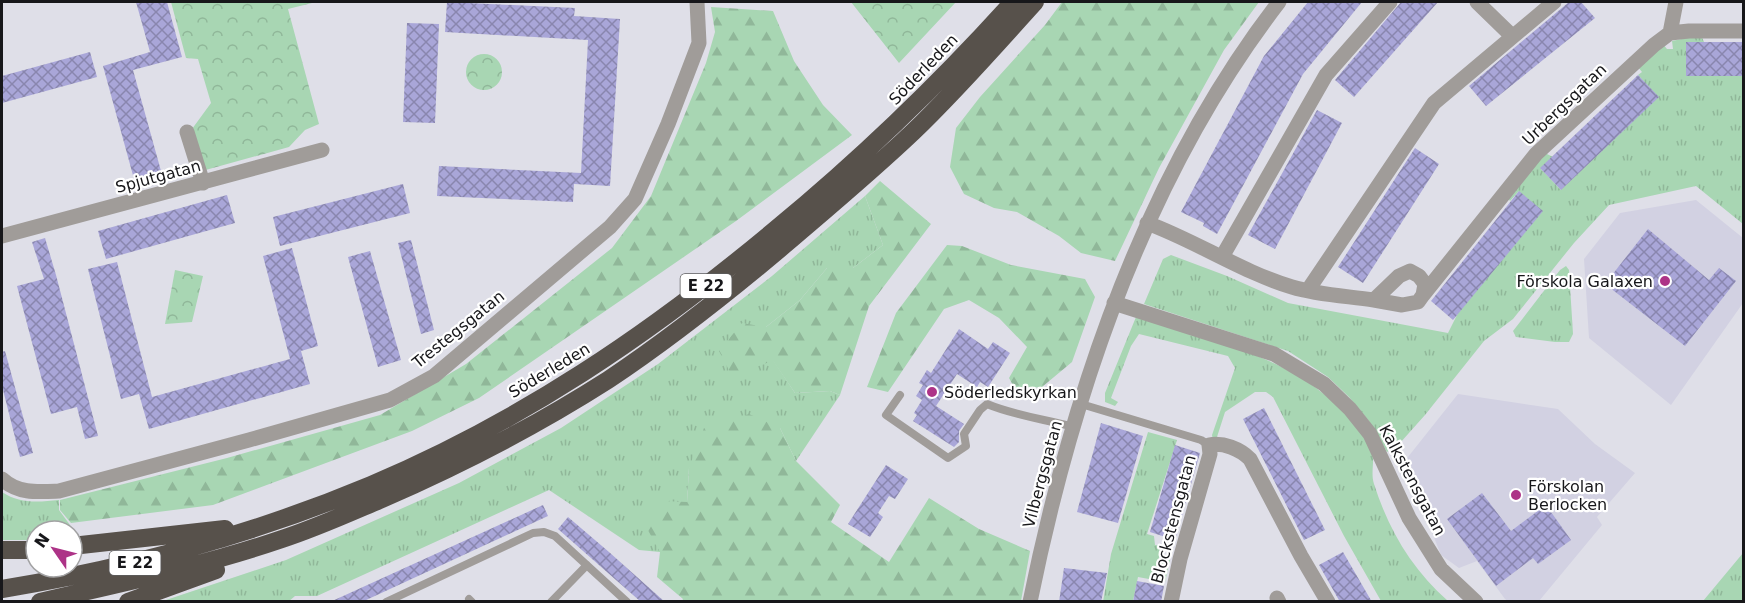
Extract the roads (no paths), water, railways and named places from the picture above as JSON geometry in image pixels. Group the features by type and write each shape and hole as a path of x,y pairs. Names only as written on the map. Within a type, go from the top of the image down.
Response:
{"highway":[{"name":"Söderleden","path":"2,589 131,564 265,525 372,484 471,438 554,393 646,332 743,258 903,118 970,50 1013,2"},
{"name":"E 22","path":"40,602 164,574 283,539 333,520 460,464 608,380 686,325 823,213 913,132 1035,2"},
{"path":"84,545 265,525"},
{"path":"128,602 225,567 283,539"},
{"path":"2,550 24,550"}],"street":[{"name":"Trestegsgatan","path":"2,479 27,492 59,490 390,400 434,376 610,227 635,199 668,124 699,43 697,2"},
{"name":"Vilbergsgatan","path":"1030,602 1055,491 1081,404 1114,303 1147,223 1194,134 1243,50 1279,2"},
{"path":"1222,257 1323,81 1390,2"},
{"path":"1476,2 1512,36"},
{"path":"1308,290 1434,103 1554,2"},
{"path":"1676,2 1670,33 1743,31"},
{"name":"Urbergsgatan","path":"1423,295 1536,154 1623,72 1670,33"},
{"path":"187,132 203,183"},
{"name":"Spjutgatan","path":"2,236 322,150"},
{"path":"1147,223 1292,287 1402,305 1418,302 1423,295 1425,284 1419,276 1410,271 1398,276 1374,300"},
{"name":"Kalkstensgatan","path":"1114,303 1274,354 1324,384 1350,409 1370,434 1409,518 1441,569 1476,602"},
{"path":"1209,445 1218,443 1241,450 1250,459 1328,602"},
{"name":"Blockstensgatan","path":"1171,602 1180,559 1210,453 1209,445"}],"lane":[{"path":"900,395 886,415 948,458 966,446 964,434 980,410 987,404 1031,419 1040,418 1074,427"},
{"path":"1081,404 1202,440 1209,445"},
{"path":"386,602 533,533 544,532 555,536 627,602"},
{"path":"556,600 587,565"}],"place":[{"name":"Förskola Galaxen","path":"1665,281"},
{"name":"Söderledskyrkan","path":"932,392"},
{"name":"Förskolan Berlocken","path":"1516,495"}]}
